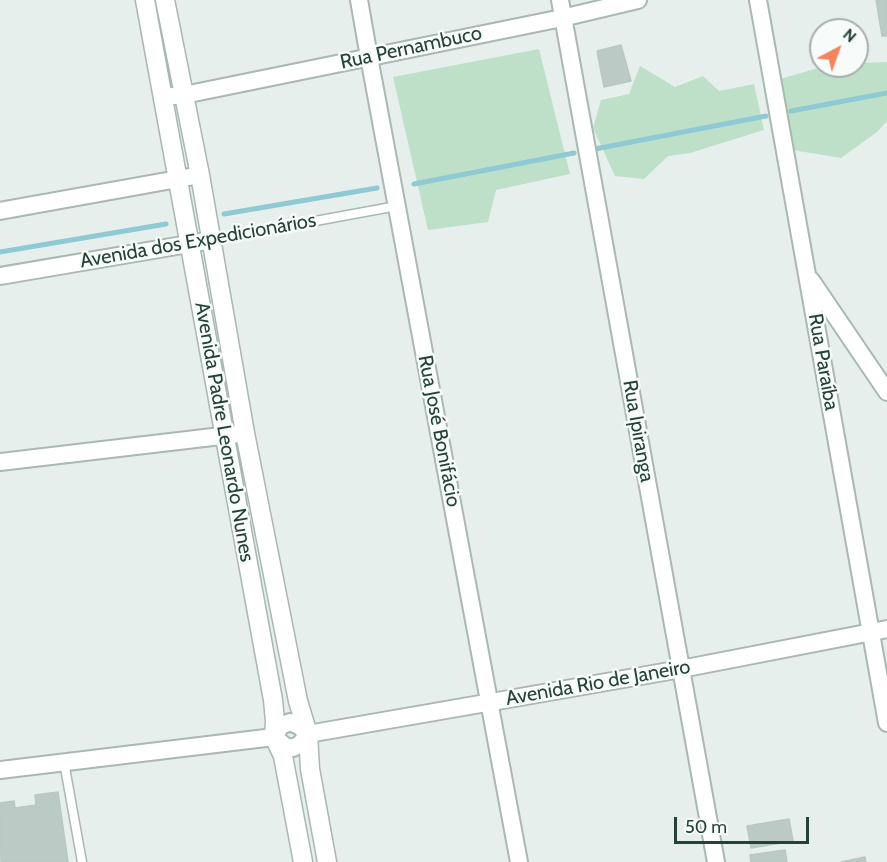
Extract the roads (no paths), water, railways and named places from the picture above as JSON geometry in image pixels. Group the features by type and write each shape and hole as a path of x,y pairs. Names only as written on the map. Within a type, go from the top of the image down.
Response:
{"street":[{"name":"Avenida Padre Leonardo Nunes","path":"145,0 273,700 274,737 283,756 303,862"},
{"name":"Avenida Padre Leonardo Nunes","path":"165,0 200,175 245,433 298,701 308,734 310,769 327,862"},
{"name":"Rua José Bonifácio","path":"359,0 519,862"},
{"name":"Rua Ipiranga","path":"560,0 716,862"},
{"name":"Rua Pernambuco","path":"163,97 184,95 562,18 638,0"},
{"name":"Rua Paraíba","path":"758,0 807,274 879,631 887,723"},
{"path":"0,212 200,175"},
{"name":"Avenida dos Expedicionários","path":"0,276 212,240"},
{"path":"807,274 887,392"},
{"path":"0,462 245,433"},
{"name":"Avenida Rio de Janeiro","path":"308,734 681,669 879,631"},
{"path":"0,770 274,737 281,726 290,723 299,726 308,734"}],"lane":[{"name":"Avenida dos Expedicionários","path":"212,240 397,206"},
{"path":"64,762 82,862"}],"waterway":[{"path":"791,111 887,93"},
{"path":"595,149 766,116"},
{"path":"414,184 574,153"},
{"path":"224,214 377,188"},
{"path":"0,252 166,224"}]}
